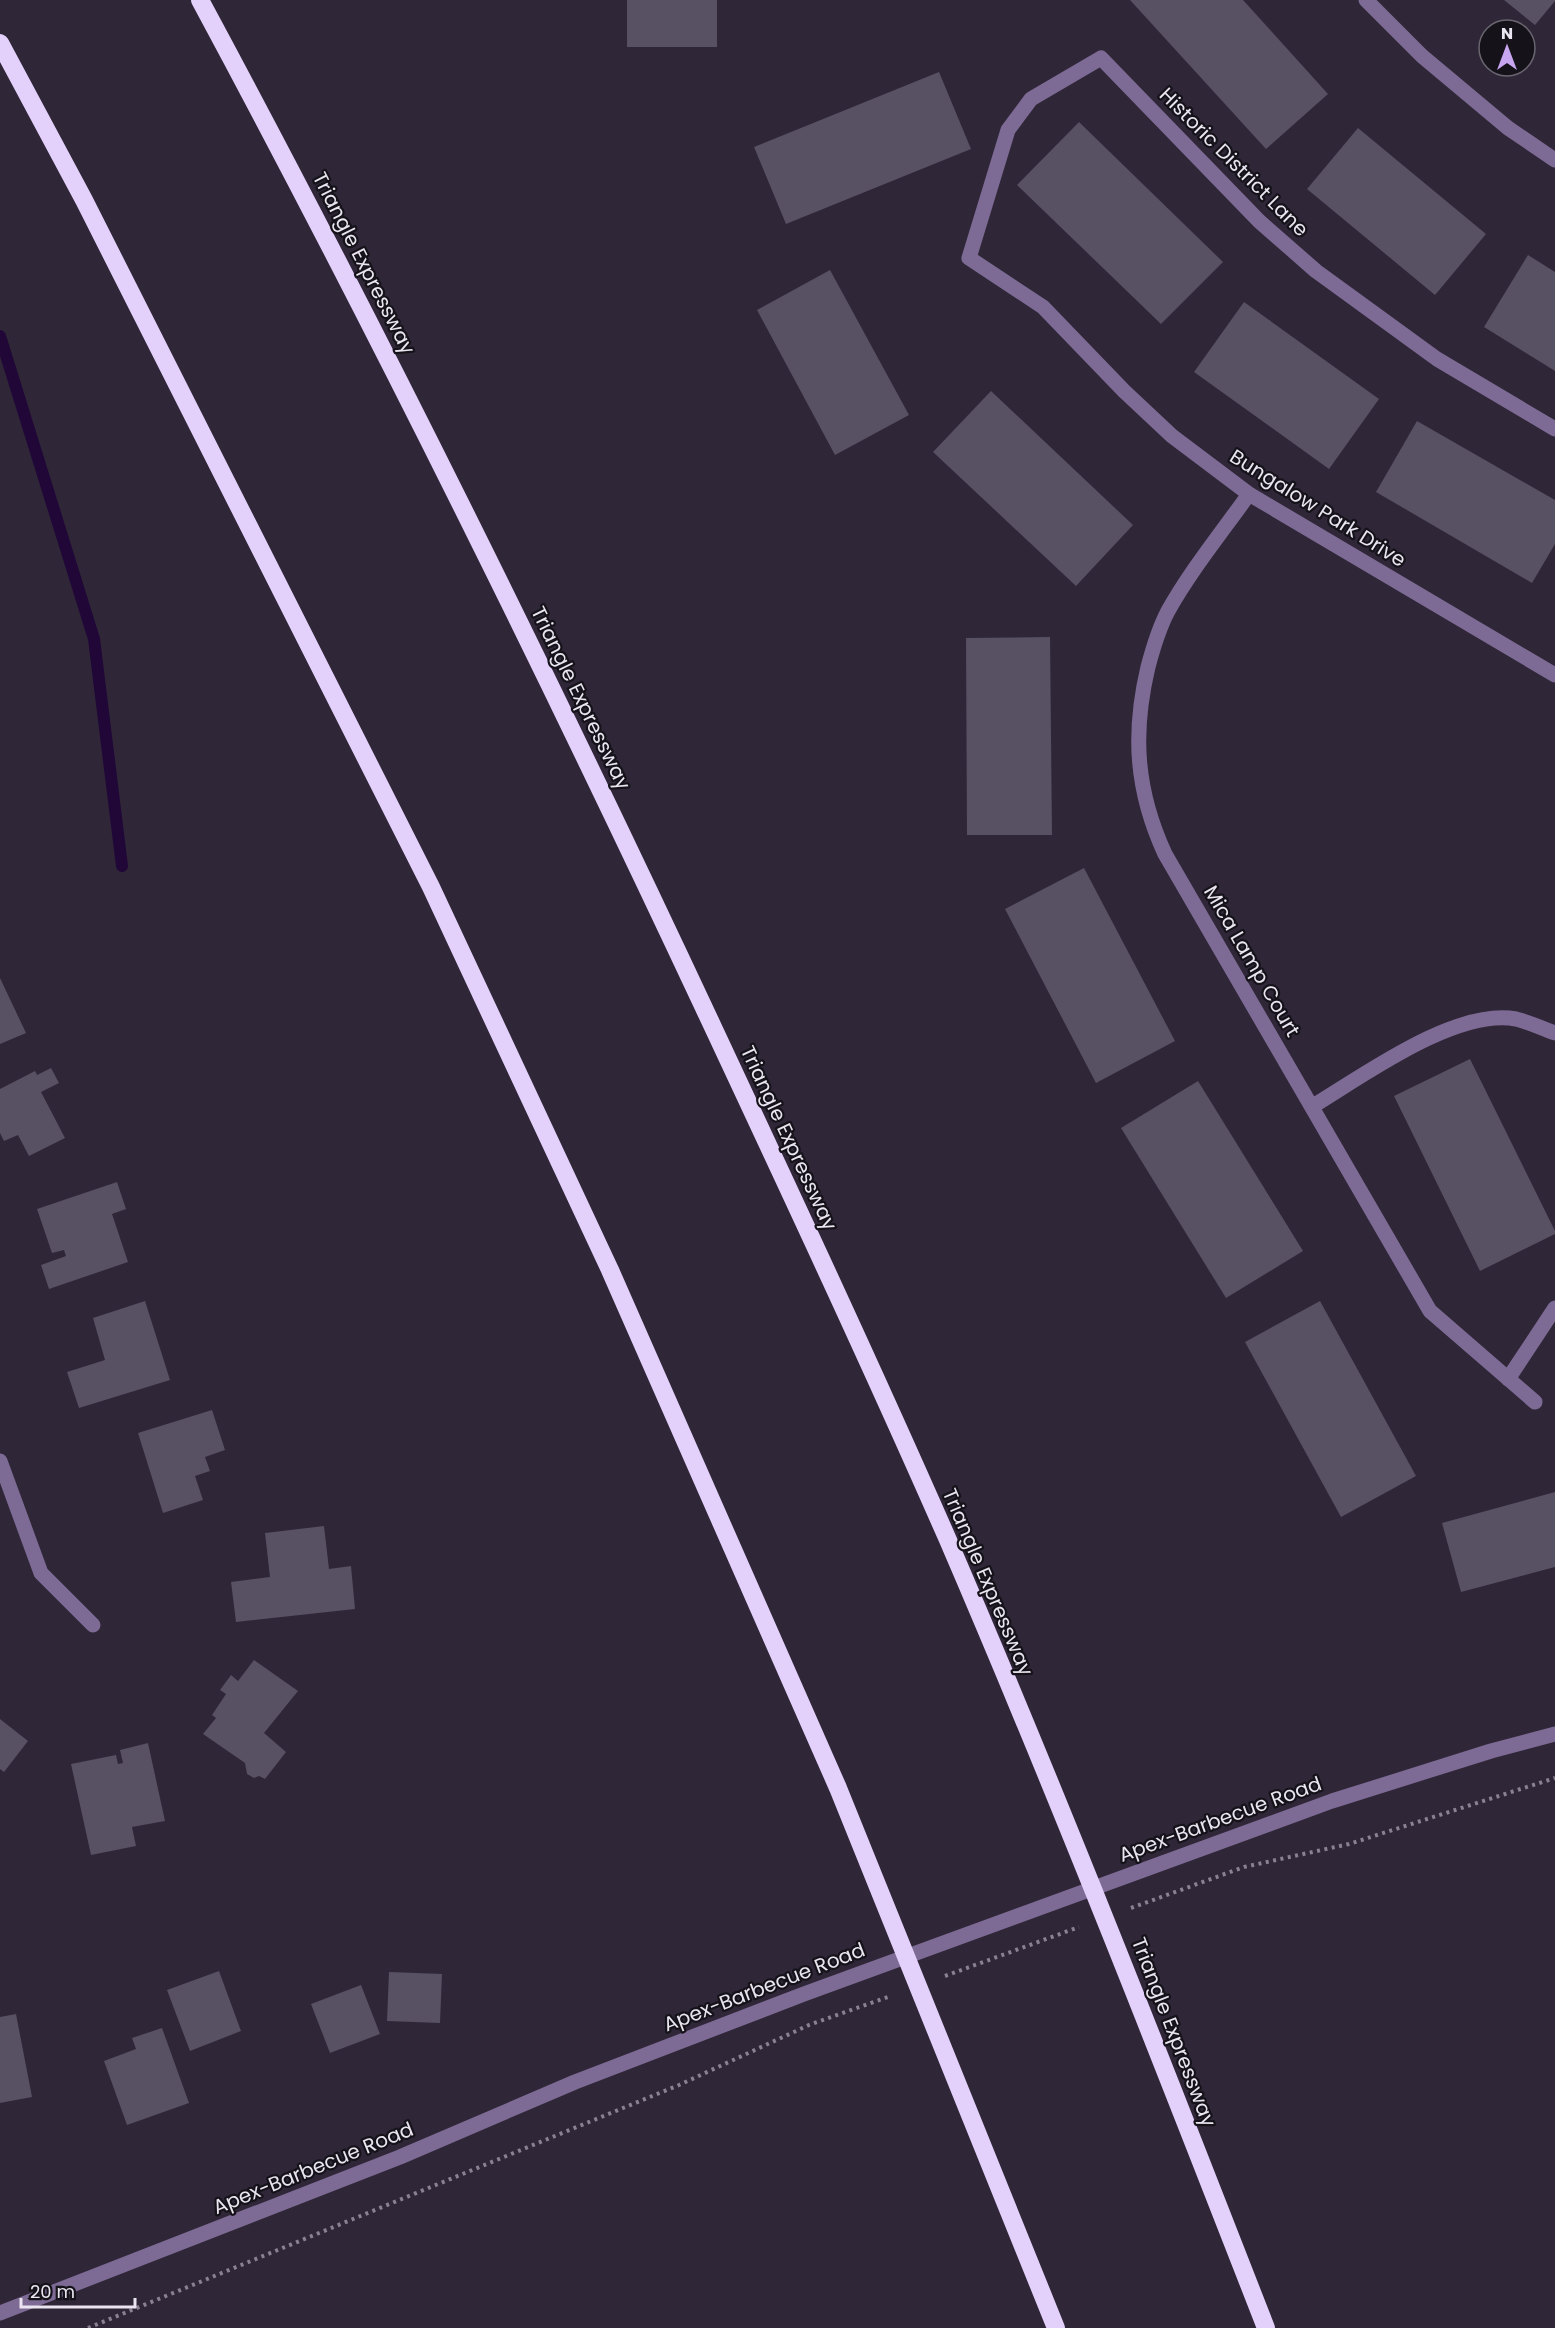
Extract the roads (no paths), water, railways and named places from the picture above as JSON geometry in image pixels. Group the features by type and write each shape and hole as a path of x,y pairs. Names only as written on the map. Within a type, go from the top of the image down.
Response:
{"highway":[{"name":"Triangle Expressway","path":"200,0 312,209 597,780 773,1157 947,1539 1116,1945 1266,2328"},
{"path":"0,44 90,211 421,866 610,1270 838,1788 1056,2328"}],"street":[{"path":"1366,0 1422,56 1508,128 1555,160"},
{"name":"Historic District Lane","path":"969,258 1008,130 1031,99 1101,58 1259,221 1316,271 1437,359 1555,429"},
{"name":"Bungalow Park Drive","path":"969,258 1043,307 1124,391 1172,436 1249,494 1555,675"},
{"name":"Mica Lamp Court","path":"1249,494 1168,612 1153,646 1143,688 1138,730 1139,767 1144,801 1165,854 1430,1311 1535,1401"},
{"path":"1312,1106 1409,1048 1458,1026 1487,1019 1516,1019 1555,1033"},
{"path":"1508,1379 1555,1308"},
{"path":"0,1461 41,1573 93,1625"},
{"name":"Apex-Barbecue Road","path":"0,2313 400,2157 575,2082 804,1994 1332,1801 1491,1751 1555,1734"}],"waterway":[{"path":"0,336 94,639 122,866"}]}
